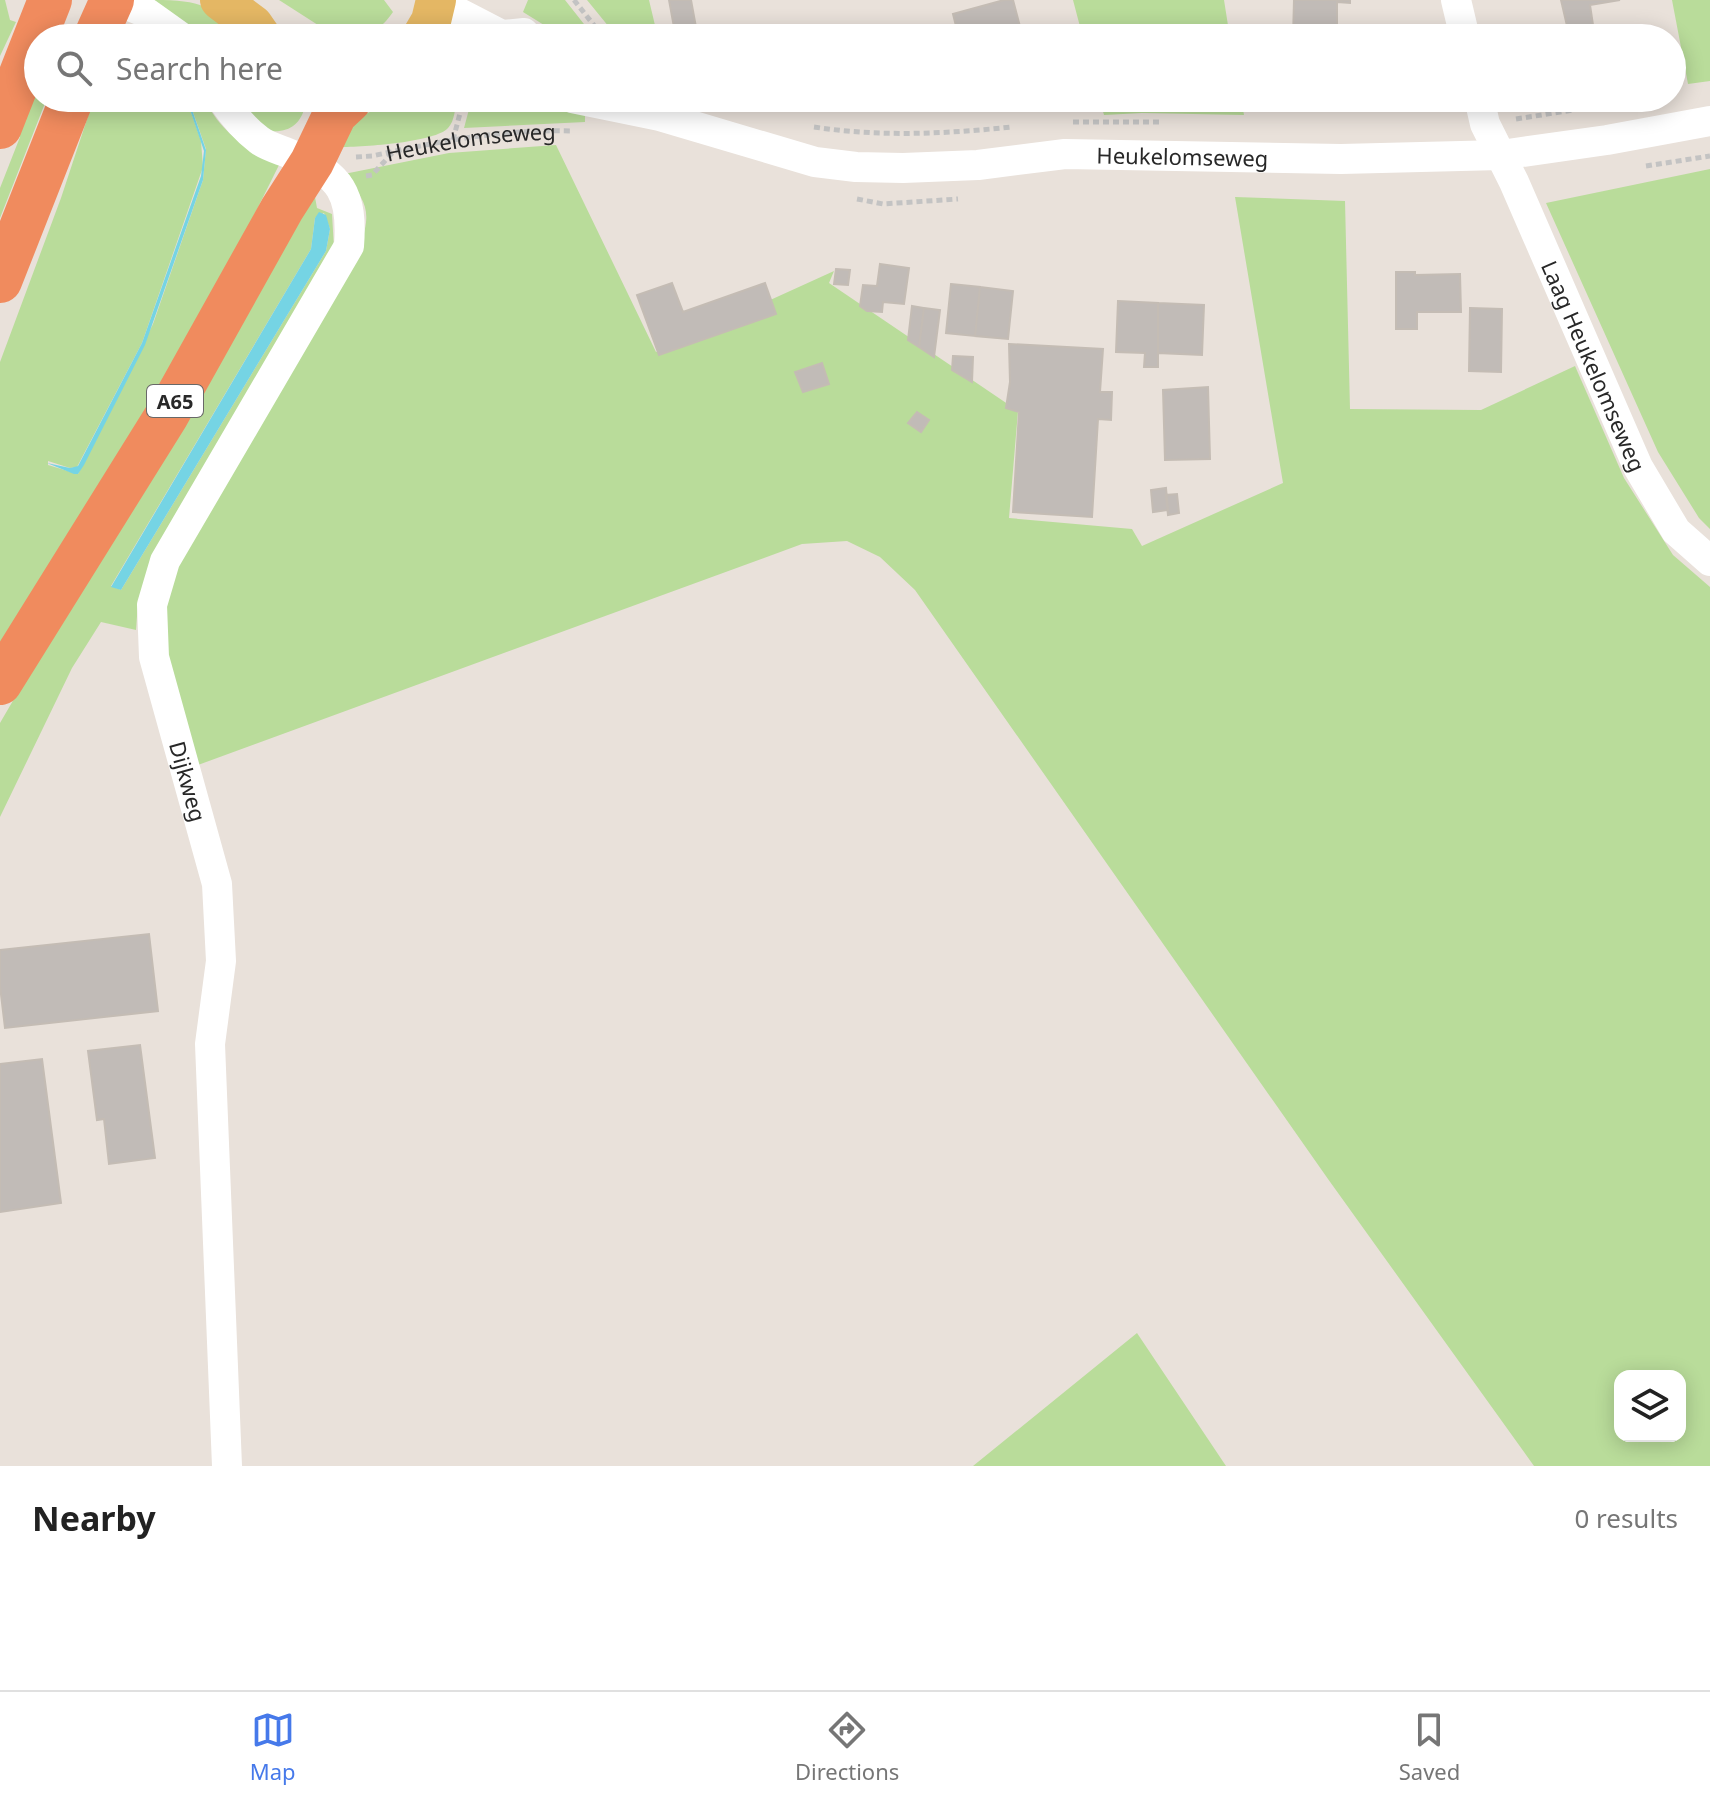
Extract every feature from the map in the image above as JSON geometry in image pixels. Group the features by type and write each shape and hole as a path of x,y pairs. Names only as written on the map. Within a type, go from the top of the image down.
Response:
{"highway":[{"path":"102,24 113,0"},
{"path":"0,127 24,65"},
{"path":"0,281 66,112"},
{"name":"A65","path":"0,683 167,415 282,209 304,159 336,112"}],"main road":[{"path":"220,0 252,24"},
{"path":"256,0 270,12 277,24"},
{"path":"429,24 445,0"}],"street":[{"path":"113,0 147,13 162,24"},
{"path":"445,0 484,24"},
{"path":"1456,0 1462,24"},
{"name":"Dijkweg","path":"227,1466 210,1044 221,961 217,884 154,657 152,605 165,561 349,246 350,227 345,194 338,181 304,159 261,142 230,112"},
{"name":"Heukelomseweg","path":"640,112 815,162 856,167 978,165 1065,154 1341,159 1501,155 1710,121"},
{"name":"Heukelomseweg","path":"653,112 660,116"},
{"name":"Laag Heukelomseweg","path":"1482,112 1638,467 1676,531 1710,561"}],"path":[{"path":"574,0 593,24"},
{"path":"453,140 460,112"},
{"name":"Heukelomseweg","path":"304,159 372,156 507,131 580,131"}],"green space":[{"path":"0,0 5,0 10,20 16,22 0,56"},
{"path":"154,0 184,1 205,7 229,24 181,24"},
{"path":"279,0 384,0 393,12 383,24 316,24"},
{"path":"528,0 565,0 584,24 542,24 523,12"},
{"path":"587,0 649,0 655,24 607,24"},
{"path":"1073,0 1224,0 1228,24 1079,24"},
{"path":"1672,0 1710,0 1710,81 1688,84 1686,24 1677,24"},
{"path":"26,112 42,112 0,218 0,188 20,137 16,135"},
{"path":"89,112 191,112 201,141 203,167 142,343 77,467 48,461 48,465 78,474 153,324 203,180 206,149 193,112 212,112 235,138 280,163 204,316 0,650 0,362"},
{"path":"248,112 303,112 293,126 270,131"},
{"path":"454,112 448,128 427,137 375,145 332,147 365,114"},
{"path":"468,112 585,113 585,122 464,128"},
{"path":"1103,112 1243,112 1244,115 1142,113 1104,115"},
{"path":"556,145 656,352 834,271 829,283 1018,411 1009,518 1132,529 1142,546 1283,483 1235,197 1345,201 1350,409 1481,410 1575,366 1624,478 1673,555 1710,587 1710,1466 1534,1466 1328,1179 915,590 880,557 847,541 802,544 198,765 158,628 173,575 360,247 366,224 365,208 358,192 344,174 449,153"},
{"path":"1710,169 1710,529 1699,518 1658,452 1546,203"},
{"path":"313,186 317,208 332,214 334,248 147,574 138,602 136,630 101,622 72,668 0,817 0,723","holes":["324,213 330,229 326,251 121,590 111,586 311,249 315,218"]},
{"path":"1137,1333 1226,1466 973,1466"}],"water":[{"path":"191,112 206,150 203,180 145,345 78,474 47,463 70,468 78,466 142,343 201,176 204,151"},
{"path":"319,212 326,215 330,229 326,251 121,590 111,587 311,249 315,218"}],"building":[{"path":"669,0 691,0 695,24 673,24"},
{"path":"1013,0 1019,24 956,24 953,14"},
{"path":"1294,0 1350,0 1350,3 1337,2 1337,24 1293,24"},
{"path":"1561,0 1620,0 1590,5 1593,24 1567,24"},
{"path":"880,264 909,268 904,304 883,302 882,312 867,311 860,306 863,285 877,286"},
{"path":"836,269 850,270 848,285 834,284"},
{"path":"1396,272 1415,272 1415,275 1460,274 1461,312 1417,312 1417,329 1396,329"},
{"path":"672,283 683,312 765,283 776,314 659,355 637,295"},
{"path":"951,284 980,287 975,336 946,333"},
{"path":"980,287 1013,291 1008,339 975,336"},
{"path":"1118,301 1158,303 1158,367 1144,367 1145,353 1116,352"},
{"path":"1158,303 1204,305 1202,355 1158,353"},
{"path":"912,306 924,308 919,347 908,340"},
{"path":"924,308 940,310 934,357 919,347"},
{"path":"1470,308 1502,309 1501,372 1469,371"},
{"path":"1009,344 1103,349 1100,392 1112,392 1111,420 1098,419 1092,517 1013,512 1019,412 1006,408 1010,382"},
{"path":"953,356 973,357 972,382 952,370"},
{"path":"822,363 829,384 803,392 795,372"},
{"path":"1208,387 1210,459 1165,460 1163,390"},
{"path":"917,412 929,420 921,432 908,423"},
{"path":"1166,488 1168,510 1153,512 1151,490"},
{"path":"1177,494 1179,513 1168,515 1166,495"},
{"path":"149,934 158,1011 5,1028 0,950"},
{"path":"140,1045 155,1158 109,1164 104,1119 97,1120 88,1051"},
{"path":"42,1059 61,1203 0,1212 0,1064"}]}
